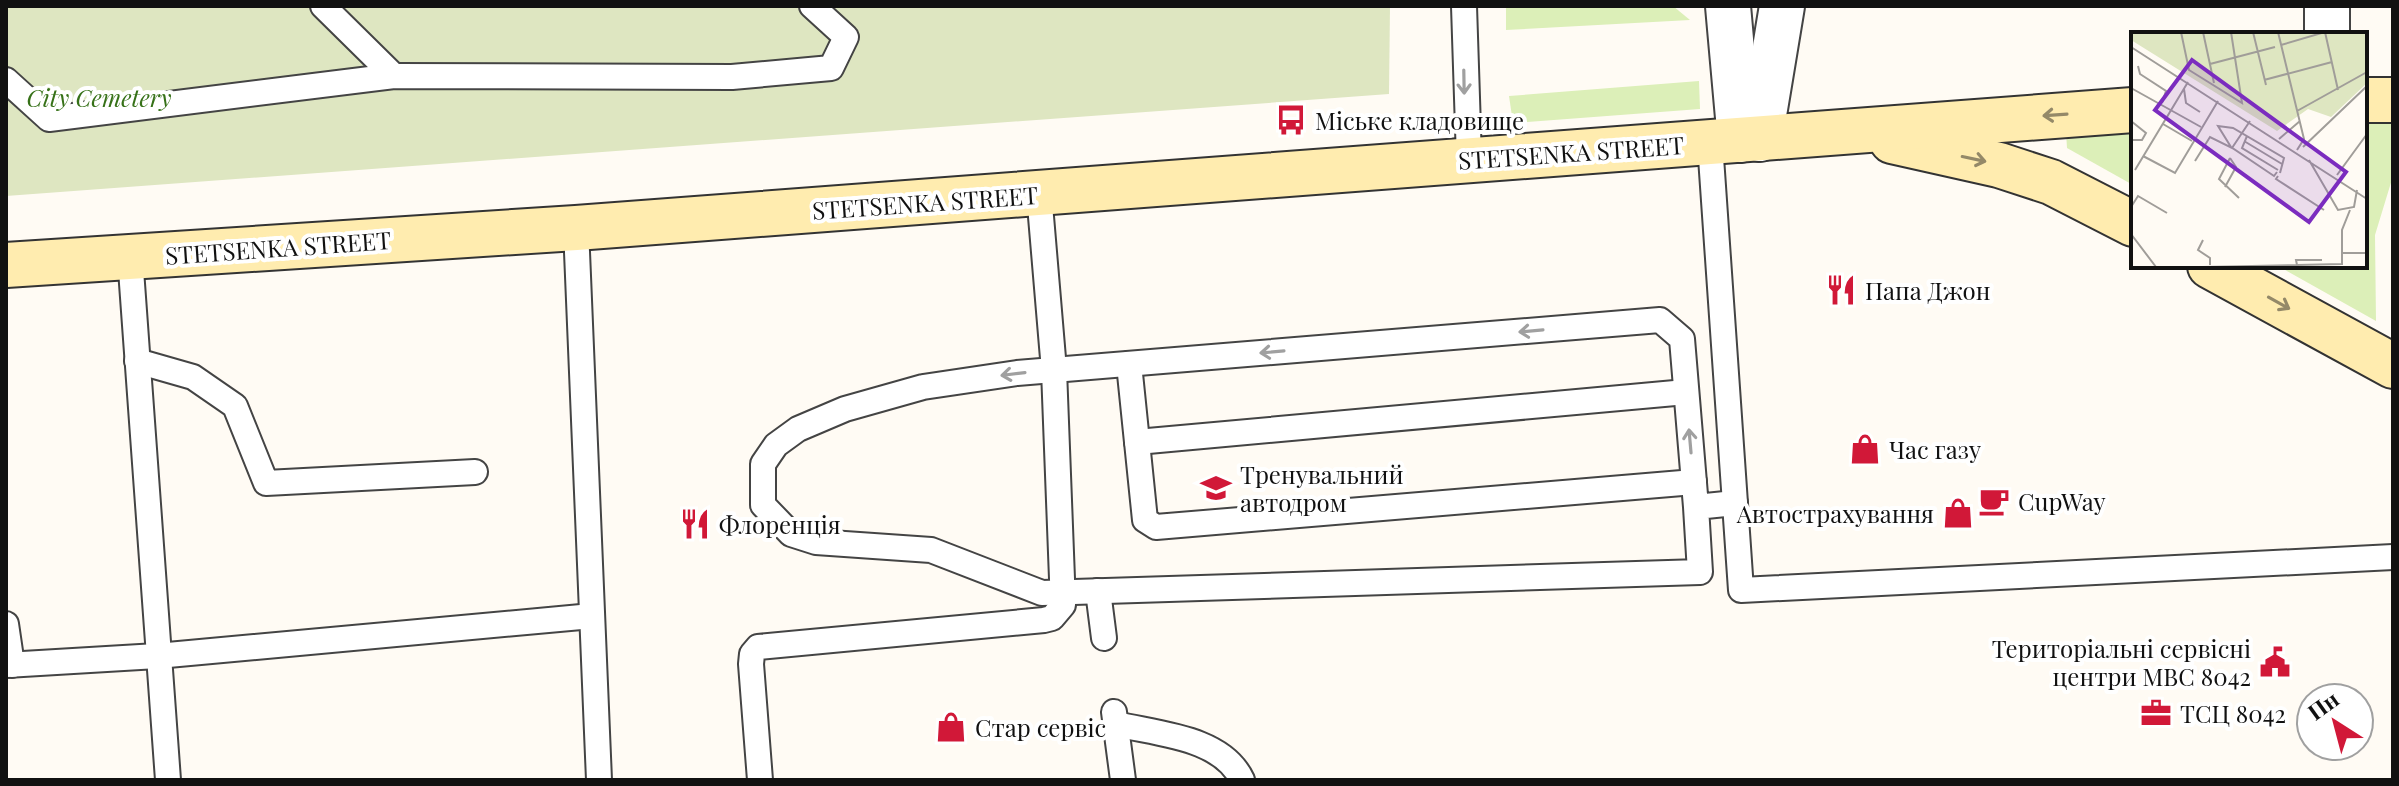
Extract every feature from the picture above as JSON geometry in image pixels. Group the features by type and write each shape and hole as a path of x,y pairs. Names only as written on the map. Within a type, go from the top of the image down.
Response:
{"main road":[{"path":"2367,100 2393,100"},
{"name":"STETSENKA STREET","path":"6,265 576,228 2131,110"},
{"name":"STETSENKA STREET","path":"1843,131 1999,165 2051,182 2131,223"},
{"path":"2214,268 2393,366"}],"street":[{"path":"1728,6 1737,140"},
{"path":"1737,140 1782,6"},
{"path":"2327,6 2327,32"}],"lane":[{"path":"323,6 394,76"},
{"path":"6,80 49,119 394,76 732,77 831,68 846,37 812,6"},
{"path":"1464,6 1469,159"},
{"path":"1737,140 1735,503 1741,590 2393,557"},
{"path":"760,780 751,672 752,654 758,647 1044,620 1052,618 1063,605 1065,592 1054,370 1039,193"},
{"path":"576,228 599,780"},
{"path":"130,256 168,780"},
{"path":"1660,320 1682,339 1700,572 1042,593 931,550 816,542 791,534 763,505 760,485 763,464 776,445 798,429 845,409 923,387 1129,364 1660,320"},
{"path":"137,361 193,377 235,406 266,483 475,472"},
{"path":"1129,364 1145,520 1156,527 1694,482"},
{"path":"1137,442 1686,392"},
{"path":"1696,507 1735,503"},
{"path":"1098,591 1104,638"},
{"path":"6,624 9,665 157,656 592,616"},
{"path":"1123,780 1115,718 1207,747 1235,766 1242,780"}],"green space":[{"name":"City Cemetery","path":"6,6 1390,6 1389,94 6,196"},
{"path":"1506,6 1673,6 1690,20 1506,30"},
{"path":"1699,81 1700,109 1513,123 1509,96"},
{"path":"2393,119 2393,176 2375,235 2376,321 2282,268 2367,268 2367,120"},
{"path":"2131,129 2131,184 2067,148 2066,132"}],"place":[{"name":"Міське кладовище","path":"1291,120"},
{"name":"Папа Джон","path":"1841,290"},
{"name":"Час газу","path":"1865,449"},
{"name":"Тренувальний автодром","path":"1216,488"},
{"name":"CupWay","path":"1994,501"},
{"name":"Автострахування","path":"1958,513"},
{"name":"Флоренція","path":"695,524"},
{"name":"Територіальні сервісні центри МВС 8042","path":"2275,662"},
{"name":"ТСЦ 8042","path":"2156,713"},
{"name":"Стар сервіс","path":"951,727"}]}
